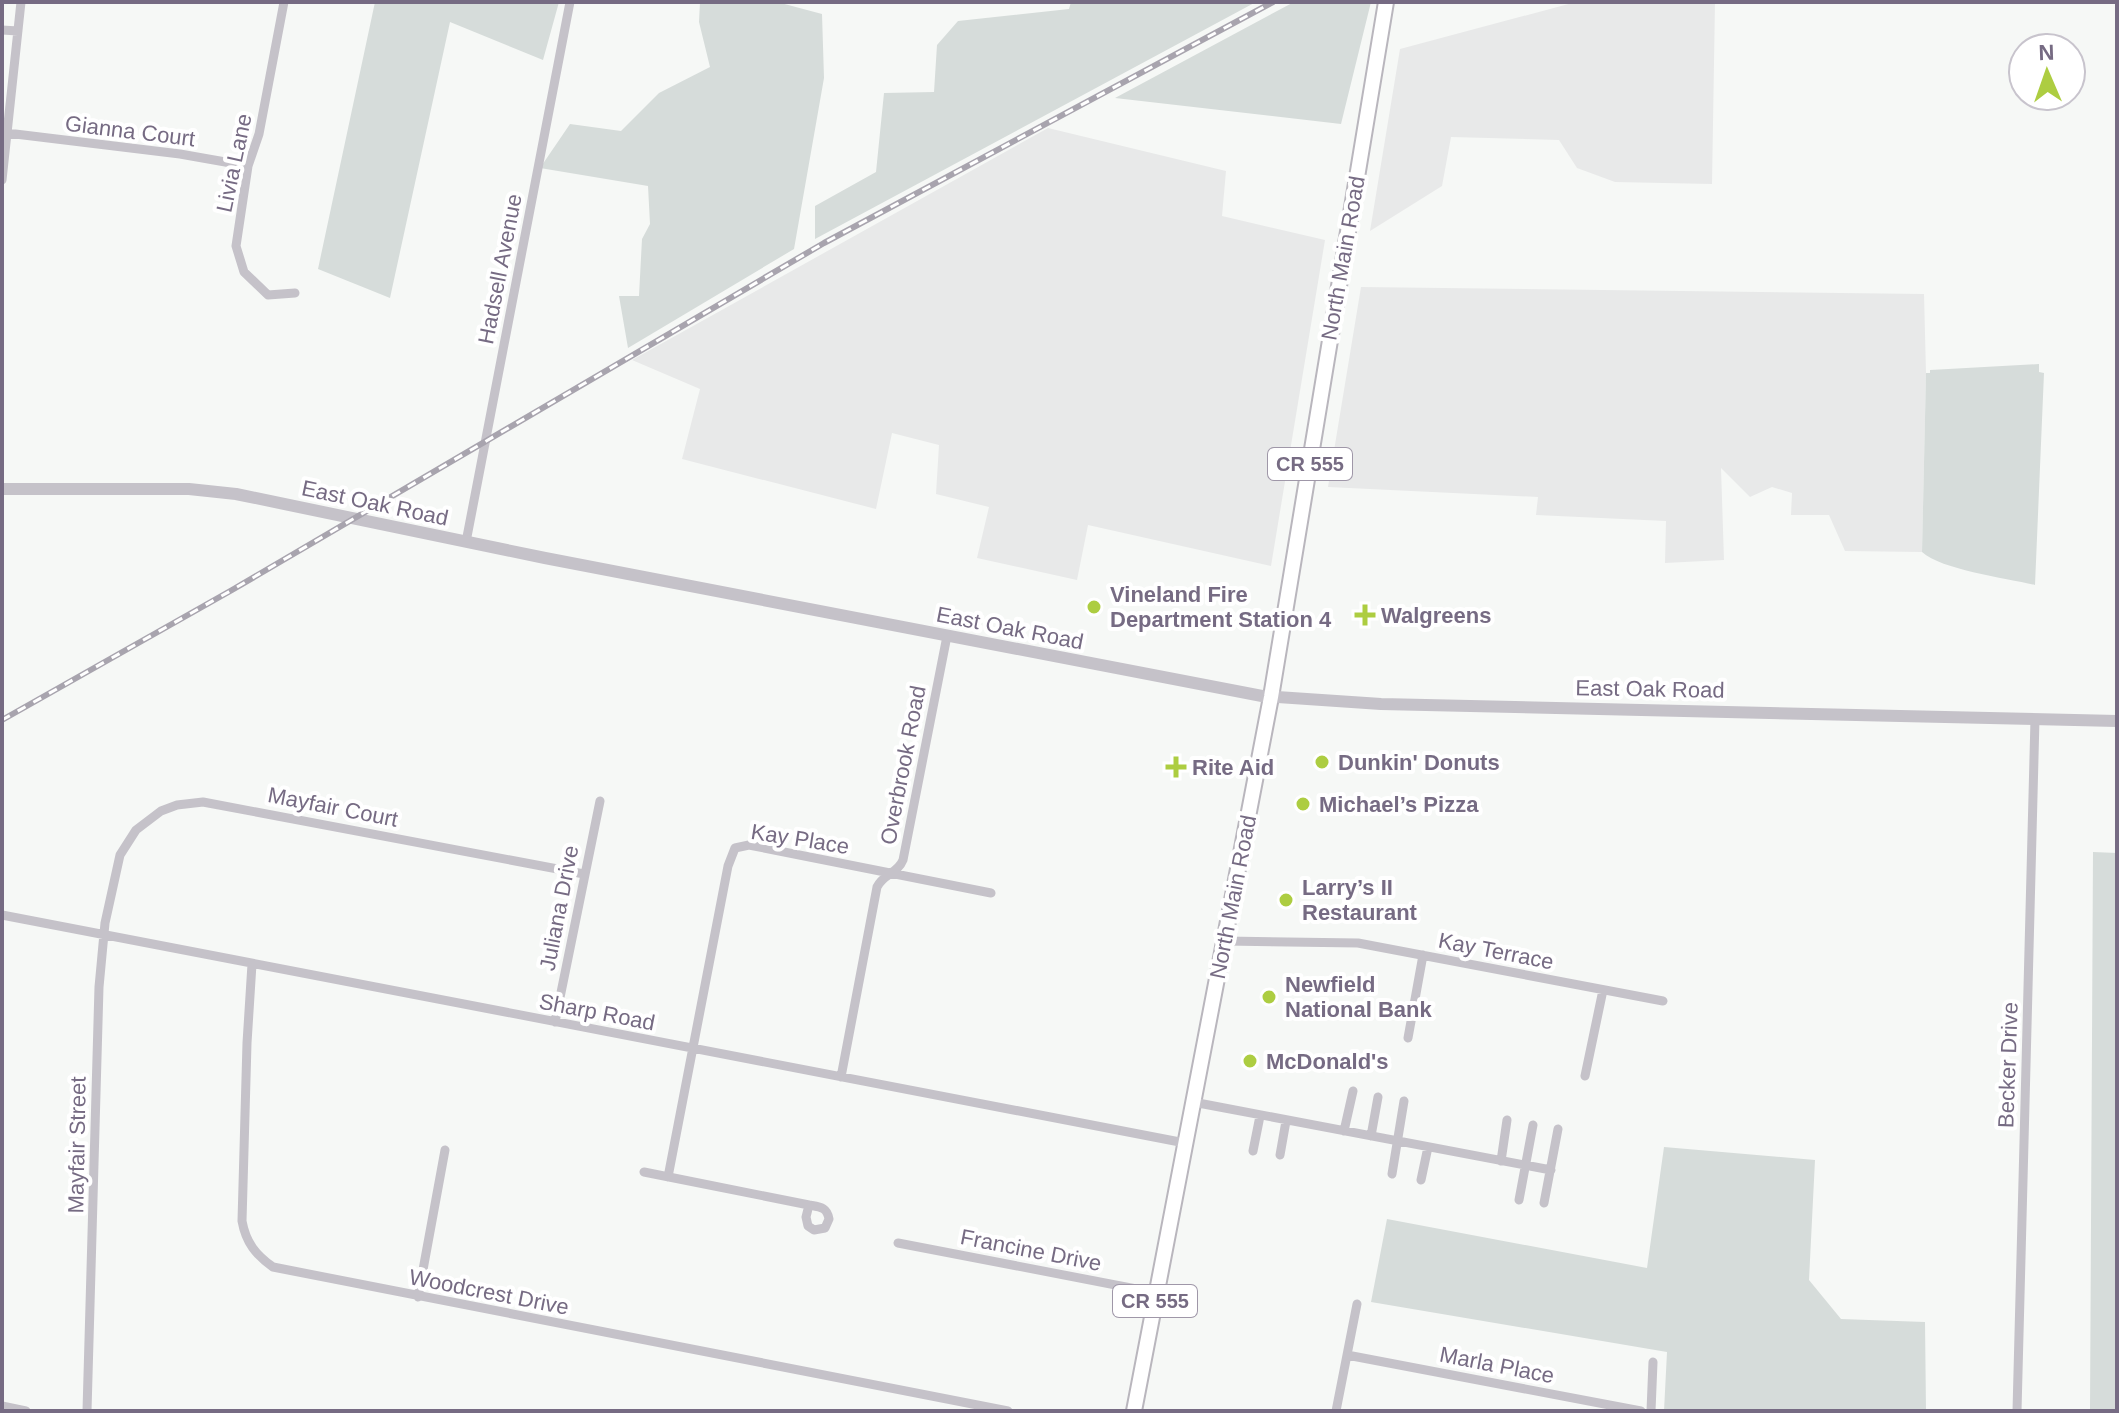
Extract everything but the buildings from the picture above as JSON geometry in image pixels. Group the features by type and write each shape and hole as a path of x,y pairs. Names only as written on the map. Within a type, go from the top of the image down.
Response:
{"main road":[{"name":"North Main Road","path":"1134,1411 1271,697 1386,2"}],"street":[{"path":"2,180 21,2"},
{"name":"Livia Lane","path":"284,2 259,134 248,166 236,246 244,272 268,295 295,293"},
{"name":"Hadsell Avenue","path":"466,542 570,2"},
{"path":"2,30 18,31"},
{"name":"Gianna Court","path":"7,133 180,154 248,166"},
{"name":"East Oak Road","path":"2,489 189,489 236,494 466,542 1271,697 1381,704 2117,721"},
{"name":"Overbrook Road","path":"841,1077 877,887 880,880 899,868 903,860 947,636"},
{"name":"Becker Drive","path":"2017,1411 2035,719"},
{"name":"Juliana Drive","path":"555,1022 600,801"},
{"name":"Mayfair Court","path":"113,881 120,855 136,830 161,811 177,805 203,802 584,874"},
{"name":"Kay Place","path":"668,1177 731,853 741,845 991,893"},
{"name":"Mayfair Street","path":"87,1411 99,987 103,935 113,881"},
{"name":"Sharp Road","path":"2,915 1185,1143"},
{"name":"Kay Terrace","path":"1225,941 1358,943 1663,1001"},
{"path":"1408,1038 1423,955"},
{"name":"Woodcrest Drive","path":"252,964 242,1221 246,1239 263,1260 286,1271 1008,1411"},
{"path":"1585,1076 1603,990"},
{"path":"1344,1131 1353,1091"},
{"path":"1371,1136 1378,1097"},
{"path":"1392,1174 1404,1101"},
{"path":"1193,1102 1551,1170"},
{"path":"1253,1151 1260,1116"},
{"path":"1501,1161 1507,1120"},
{"path":"1280,1155 1286,1121"},
{"path":"1519,1200 1533,1125"},
{"path":"1544,1203 1558,1129"},
{"path":"1421,1180 1428,1147"},
{"path":"418,1297 445,1150"},
{"path":"644,1172 809,1205"},
{"name":"Francine Drive","path":"898,1243 1157,1293"},
{"path":"1336,1411 1357,1304"},
{"name":"Marla Place","path":"1347,1355 1641,1411"},
{"path":"1651,1411 1653,1362"},
{"path":"2,1406 26,1411"}],"shaded area":[{"path":"375,2 559,2 543,60 450,22 390,298 318,269"},
{"path":"700,2 777,2 822,14 824,78 794,249 628,348 619,296 639,296 642,239 650,224 648,186 540,168 570,124 621,131 659,93 710,67 699,22"},
{"path":"1071,2 1256,2 815,239 815,206 876,172 884,93 934,92 937,45 958,21 1069,9"},
{"path":"1294,2 1371,2 1341,124 1115,98"},
{"path":"1576,2 1715,2 1712,184 1615,182 1577,168 1559,140 1451,137 1442,186 1370,231 1400,49"},
{"path":"1048,128 1226,171 1222,216 1325,240 1271,566 1088,525 1077,580 977,558 989,507 936,494 939,445 892,433 876,509 682,459 700,389 632,360"},
{"path":"1361,287 1924,294 1926,373 1922,552 1845,551 1829,515 1791,515 1792,493 1772,487 1750,497 1721,468 1724,560 1665,563 1666,521 1536,515 1538,497 1328,487"},
{"path":"2039,364 2039,372 2044,373 2035,585 1959,569 1931,558 1922,552 1926,373 1930,370"},
{"path":"2093,852 2117,853 2117,1411 2090,1411"},
{"path":"1664,1147 1815,1160 1809,1280 1841,1319 1925,1322 1926,1411 1664,1411 1667,1352 1371,1302 1387,1219 1647,1268"}],"railway":[{"path":"2,720 232,590 824,243 1273,2"}],"place":[{"name":"Vineland Fire Department Station 4","path":"1094,607"},
{"name":"Walgreens","path":"1365,615"},
{"name":"Dunkin' Donuts","path":"1322,762"},
{"name":"Rite Aid","path":"1176,767"},
{"name":"Michael’s Pizza","path":"1303,804"},
{"name":"Larry’s II Restaurant","path":"1286,900"},
{"name":"Newfield National Bank","path":"1269,997"},
{"name":"McDonald's","path":"1250,1061"}]}
